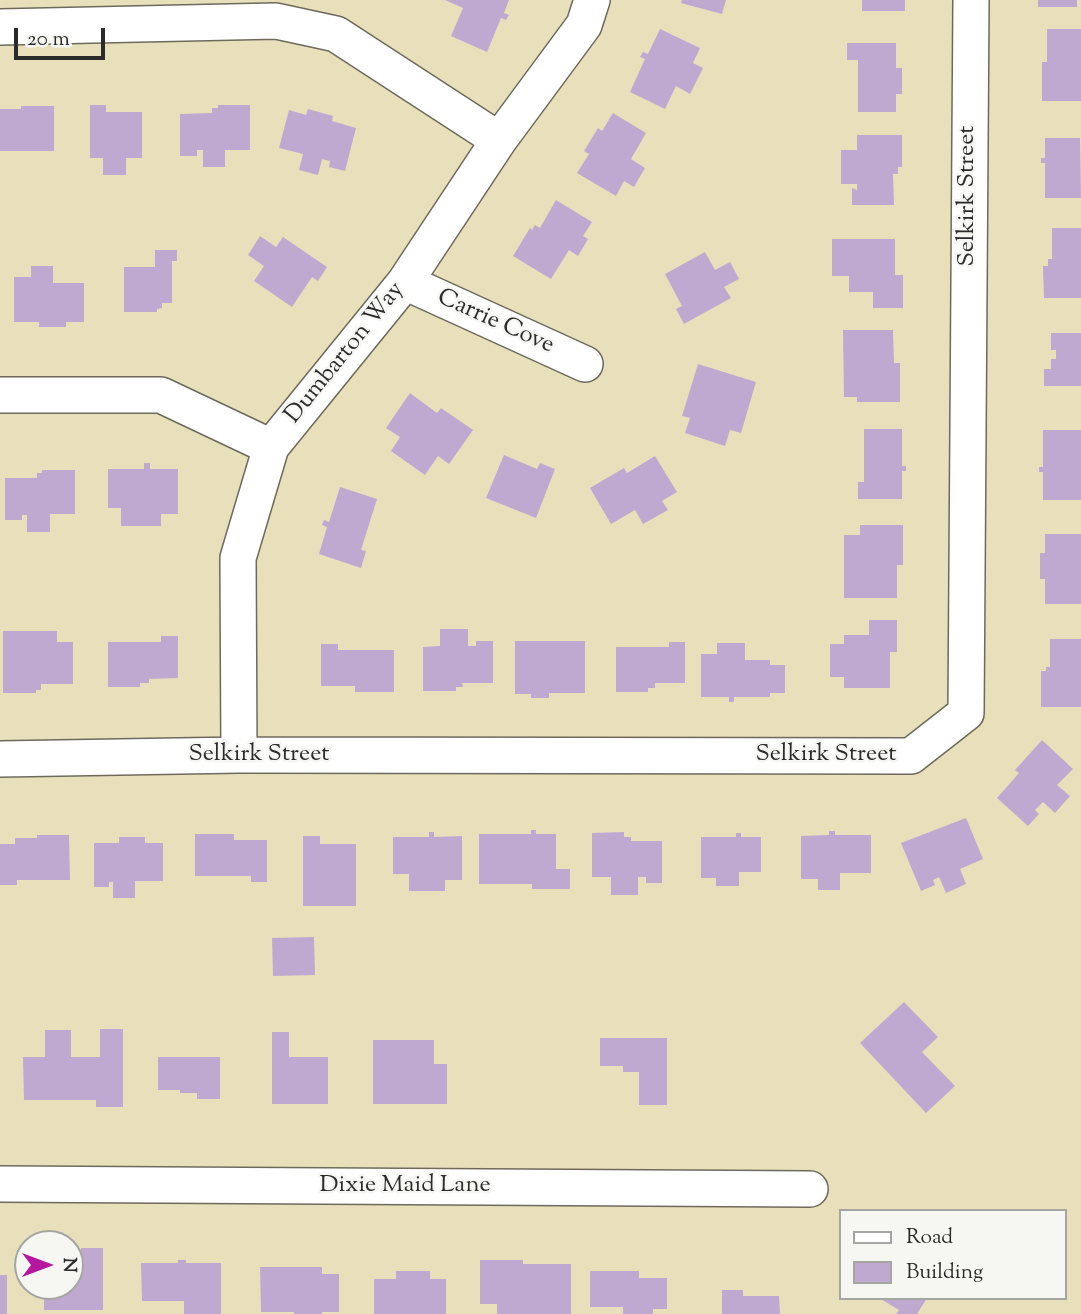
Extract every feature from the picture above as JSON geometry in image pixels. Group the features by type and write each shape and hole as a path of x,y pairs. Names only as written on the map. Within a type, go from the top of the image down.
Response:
{"street":[{"name":"Dumbarton Way","path":"239,755 238,558 271,447 405,282 499,140 584,24 592,0"},
{"name":"Selkirk Street","path":"0,759 239,755 911,756 966,713 971,0"},
{"path":"0,27 276,21 336,34 499,140"},
{"name":"Carrie Cove","path":"405,282 585,364"},
{"path":"0,395 161,395 271,447"},
{"name":"Dixie Maid Lane","path":"0,1184 810,1189"}],"building":[{"path":"445,0 509,0 504,13 509,15 506,20 501,18 487,52 451,36 463,8"},
{"path":"682,0 726,0 722,14 681,3"},
{"path":"862,0 905,0 905,11 862,11"},
{"path":"1038,0 1077,0 1077,7 1038,7"},
{"path":"660,29 700,48 693,63 703,68 690,94 676,86 665,109 630,92 645,59 640,57 643,52 648,54"},
{"path":"1047,29 1081,29 1081,101 1042,101 1042,62 1047,62"},
{"path":"847,43 896,43 896,68 902,68 902,94 896,94 896,112 858,112 858,60 847,60"},
{"path":"90,105 106,105 106,112 142,112 142,158 126,158 126,175 103,175 103,158 90,158"},
{"path":"218,105 250,105 250,150 225,150 225,167 203,167 203,150 197,150 197,156 180,156 180,114 212,113 212,108 218,108"},
{"path":"21,106 54,106 54,151 0,151 0,109 21,109"},
{"path":"308,109 333,116 332,121 356,128 345,171 329,167 330,161 322,159 318,175 299,170 303,154 279,148 289,110 306,115"},
{"path":"613,113 646,133 631,159 645,168 634,187 624,181 616,196 577,173 589,154 584,151 598,128 602,131"},
{"path":"857,135 902,135 902,167 898,167 898,174 893,174 894,205 852,205 852,188 857,190 857,184 841,184 841,150 857,150"},
{"path":"1045,138 1080,138 1081,198 1045,198 1045,163 1041,163 1041,158 1045,158"},
{"path":"556,200 592,222 583,236 588,239 578,256 569,250 551,279 513,256 530,228 532,230 535,225 540,228"},
{"path":"1052,228 1081,228 1081,298 1044,298 1043,266 1048,266 1048,259 1052,259"},
{"path":"260,236 276,247 283,237 327,267 318,281 312,277 292,307 254,281 264,266 248,255"},
{"path":"832,239 895,239 895,275 903,275 903,308 873,308 873,292 849,292 849,276 832,276"},
{"path":"155,250 177,250 177,261 172,261 172,303 162,303 162,308 157,309 157,312 124,312 124,267 155,267"},
{"path":"705,252 715,270 730,262 739,279 724,287 731,298 684,324 676,309 682,306 665,274"},
{"path":"31,266 53,266 53,283 84,283 84,322 66,322 66,327 39,327 39,322 14,322 14,277 31,277"},
{"path":"843,330 893,330 894,363 900,363 900,402 857,402 857,397 844,397"},
{"path":"1051,333 1081,333 1081,386 1044,386 1044,369 1051,369 1051,359 1056,359 1056,350 1051,350"},
{"path":"698,364 756,382 741,433 730,430 725,446 685,433 690,418 682,416"},
{"path":"410,393 437,413 441,408 473,430 449,464 438,456 425,475 391,451 400,437 386,428"},
{"path":"864,429 902,429 902,466 906,466 906,471 902,471 902,499 858,499 858,482 864,482"},
{"path":"1043,430 1081,430 1081,500 1043,500 1043,472 1039,472 1039,467 1043,467"},
{"path":"504,455 537,469 540,463 555,469 536,518 486,498"},
{"path":"655,456 677,492 662,501 668,510 643,524 635,510 611,524 590,488 624,468 627,473"},
{"path":"144,463 150,463 150,469 178,469 178,514 161,514 161,526 121,526 121,508 108,508 108,469 144,469"},
{"path":"42,470 75,470 75,514 50,514 50,532 27,532 27,515 22,515 22,520 5,520 5,478 37,478 37,473 42,473"},
{"path":"340,487 377,499 361,550 366,551 361,568 319,554 327,527 322,525 324,520 329,522"},
{"path":"860,525 903,525 903,565 897,565 897,598 844,598 844,535 860,535"},
{"path":"1045,534 1081,534 1081,604 1045,604 1045,579 1040,579 1040,553 1045,553"},
{"path":"869,620 897,620 897,652 890,652 890,688 844,688 844,677 830,677 830,644 844,644 844,635 869,635"},
{"path":"440,629 468,629 468,646 476,646 476,641 493,641 493,683 462,683 463,687 456,687 456,691 423,691 423,647 440,646"},
{"path":"3,631 57,631 57,642 73,642 73,684 41,684 41,690 36,690 36,693 3,693"},
{"path":"161,636 178,636 178,678 149,679 149,683 140,683 140,687 108,687 108,642 161,642"},
{"path":"1050,639 1081,639 1081,707 1041,707 1041,671 1050,667"},
{"path":"515,641 585,641 585,693 549,693 549,698 531,698 531,694 515,694"},
{"path":"669,642 685,642 685,683 655,683 655,688 648,688 648,692 616,692 616,647 669,647"},
{"path":"717,643 745,643 745,660 770,660 770,665 785,665 785,693 770,693 770,697 734,697 734,702 729,702 729,697 701,697 701,654 717,654"},
{"path":"321,644 338,644 338,650 394,650 394,692 355,692 355,686 321,686"},
{"path":"1042,740 1073,769 1057,785 1070,796 1055,813 1043,802 1035,810 1039,814 1028,826 997,798 1019,773 1015,770"},
{"path":"966,818 983,859 960,869 966,884 946,893 939,877 933,880 935,885 921,891 901,843"},
{"path":"531,830 536,830 536,834 556,834 556,869 570,869 570,889 532,889 532,884 479,884 479,834 531,834"},
{"path":"829,831 835,831 835,835 871,835 871,873 840,873 840,890 818,890 818,879 801,879 801,836 829,835"},
{"path":"429,832 434,832 434,837 462,836 462,880 445,880 445,891 409,891 409,874 393,874 393,837 429,837"},
{"path":"624,832 624,837 631,837 631,841 662,841 662,883 646,883 646,877 638,877 638,895 611,895 611,877 592,877 592,833"},
{"path":"736,833 741,833 741,837 761,837 761,872 739,872 739,886 716,886 716,878 701,878 701,837 736,837"},
{"path":"195,834 234,834 234,840 267,840 267,882 251,882 251,876 195,876"},
{"path":"37,835 69,835 70,880 17,880 17,885 0,885 0,844 15,844 15,838 37,838"},
{"path":"303,836 320,836 320,844 356,844 356,906 303,906"},
{"path":"119,837 145,837 145,843 163,843 163,881 135,881 135,898 113,898 113,882 109,882 109,887 94,887 94,843 119,843"},
{"path":"314,937 315,975 273,976 272,938"},
{"path":"904,1002 938,1037 922,1052 955,1086 926,1113 860,1043"},
{"path":"100,1029 123,1029 123,1107 96,1107 96,1100 24,1100 23,1057 45,1057 45,1030 71,1030 71,1057 100,1057"},
{"path":"272,1032 289,1032 289,1057 328,1057 328,1104 272,1104"},
{"path":"600,1038 667,1038 667,1105 639,1105 639,1072 623,1072 623,1066 600,1066"},
{"path":"373,1040 434,1040 434,1064 447,1064 447,1104 373,1104"},
{"path":"158,1057 220,1057 220,1099 197,1099 197,1093 158,1090"},
{"path":"84,1248 103,1248 103,1310 44,1310 44,1300 84,1300"},
{"path":"178,1260 186,1260 186,1263 221,1263 221,1314 184,1314 184,1301 142,1301 141,1263 178,1263"},
{"path":"480,1260 523,1260 523,1264 571,1264 571,1314 497,1314 497,1304 480,1304"},
{"path":"260,1267 322,1267 322,1274 339,1274 339,1312 261,1312"},
{"path":"396,1271 430,1271 430,1279 446,1279 446,1314 374,1314 374,1279 396,1279"},
{"path":"590,1271 639,1271 639,1278 667,1278 667,1309 653,1309 653,1314 623,1314 623,1307 590,1307"},
{"path":"0,1275 7,1275 7,1314 0,1314"},
{"path":"722,1290 743,1290 743,1296 779,1296 780,1314 722,1314"},
{"path":"882,1300 926,1300 917,1314 896,1314 899,1310"}]}
